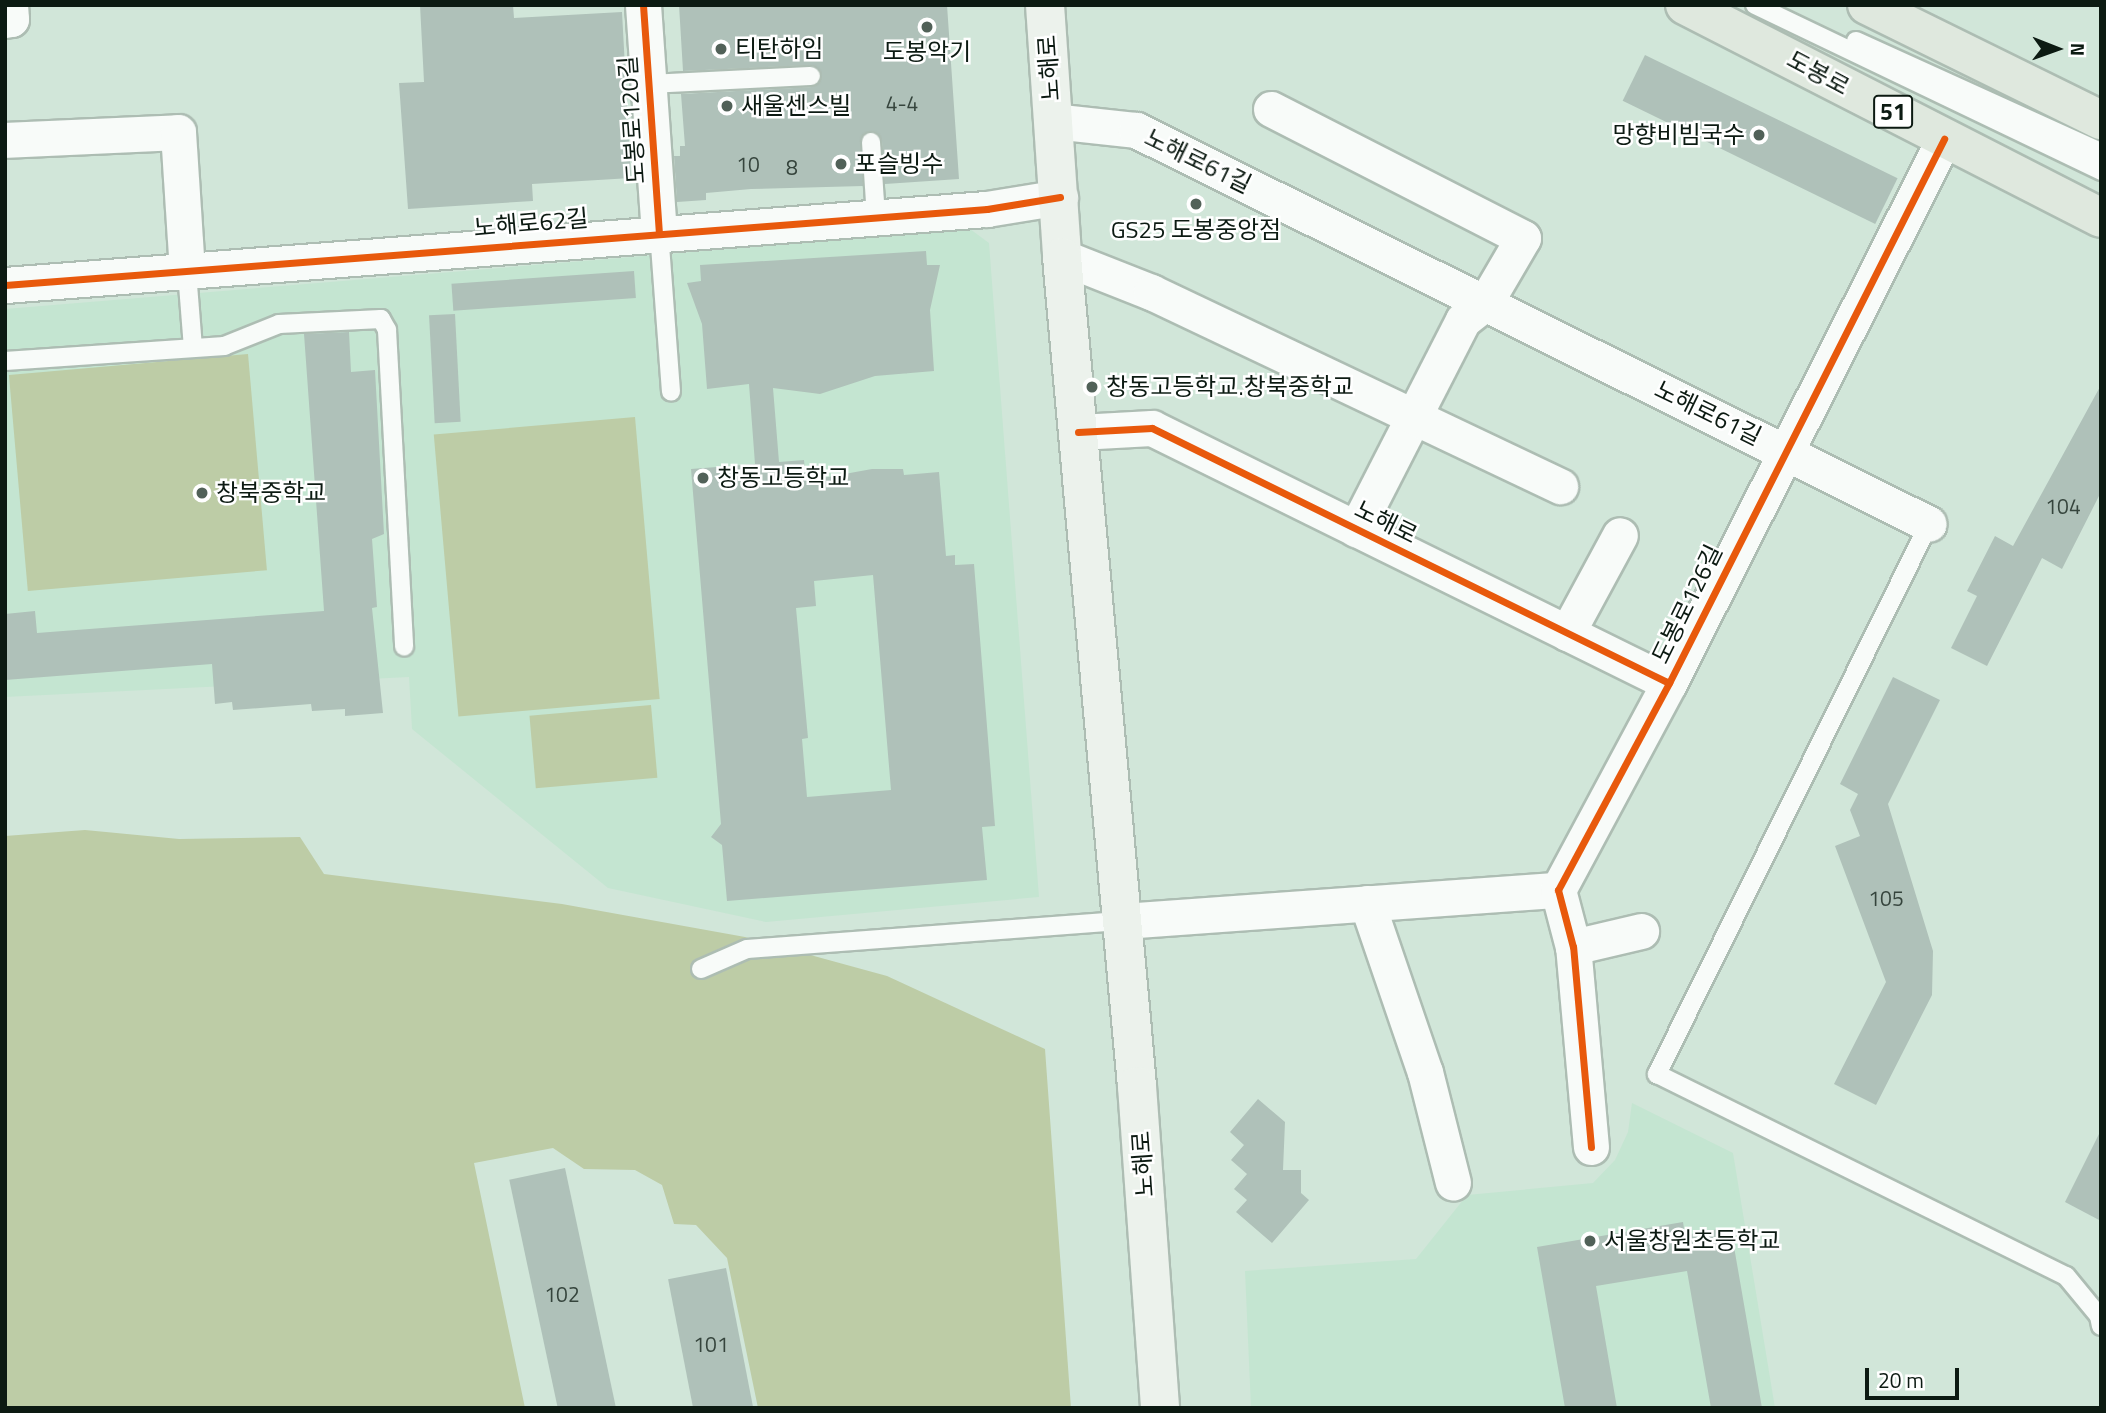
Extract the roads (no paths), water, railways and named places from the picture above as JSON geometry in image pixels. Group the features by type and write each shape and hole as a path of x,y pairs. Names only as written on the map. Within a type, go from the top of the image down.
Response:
{"main road":[{"name":"노해로","path":"1045,5 1062,257 1123,921 1160,1408"},
{"name":"도봉로","path":"1685,5 2101,218"},
{"path":"1867,5 2101,120"}],"street":[{"path":"5,20 11,19 10,5"},
{"name":"도봉로120길","path":"643,5 659,232"},
{"path":"1271,108 1523,238 1485,303 1463,320 1356,529"},
{"name":"노해로61길","path":"1052,121 1136,130 1929,524"},
{"path":"5,140 178,132 187,272"},
{"name":"도봉로126길","path":"1558,890 1670,683 1783,450 1944,139"},
{"name":"노해로62길","path":"5,285 659,232 987,209 1060,197"},
{"path":"1062,257 1219,323 1412,420 1560,486"},
{"name":"노해로","path":"1079,432 1152,428 1670,683"},
{"path":"1567,633 1620,535"},
{"path":"1123,921 1558,890 1573,947 1591,1147"},
{"path":"1367,903 1425,1072 1453,1183"},
{"path":"1573,947 1641,931"}],"lane":[{"path":"1755,5 2101,171"},
{"path":"1783,5 1997,108 2101,152"},
{"name":"도봉로120길","path":"648,83 811,76"},
{"path":"872,142 876,217"},
{"path":"659,232 671,392"},
{"path":"187,272 193,348"},
{"path":"5,361 232,345 279,324 383,321 404,647"},
{"path":"1929,524 1657,1074 2066,1276 2099,1316 2101,1326"},
{"path":"701,969 747,948 1123,921"}],"place":[{"name":"도봉악기","path":"927,27"},
{"name":"티탄하임","path":"721,49"},
{"name":"새울센스빌","path":"727,106"},
{"name":"망향비빔국수","path":"1759,135"},
{"name":"포슬빙수","path":"841,164"},
{"name":"GS25 도봉중앙점","path":"1196,204"},
{"name":"창동고등학교.창북중학교","path":"1092,387"},
{"name":"창동고등학교","path":"703,478"},
{"name":"창북중학교","path":"202,493"},
{"name":"서울창원초등학교","path":"1590,1241"}]}
